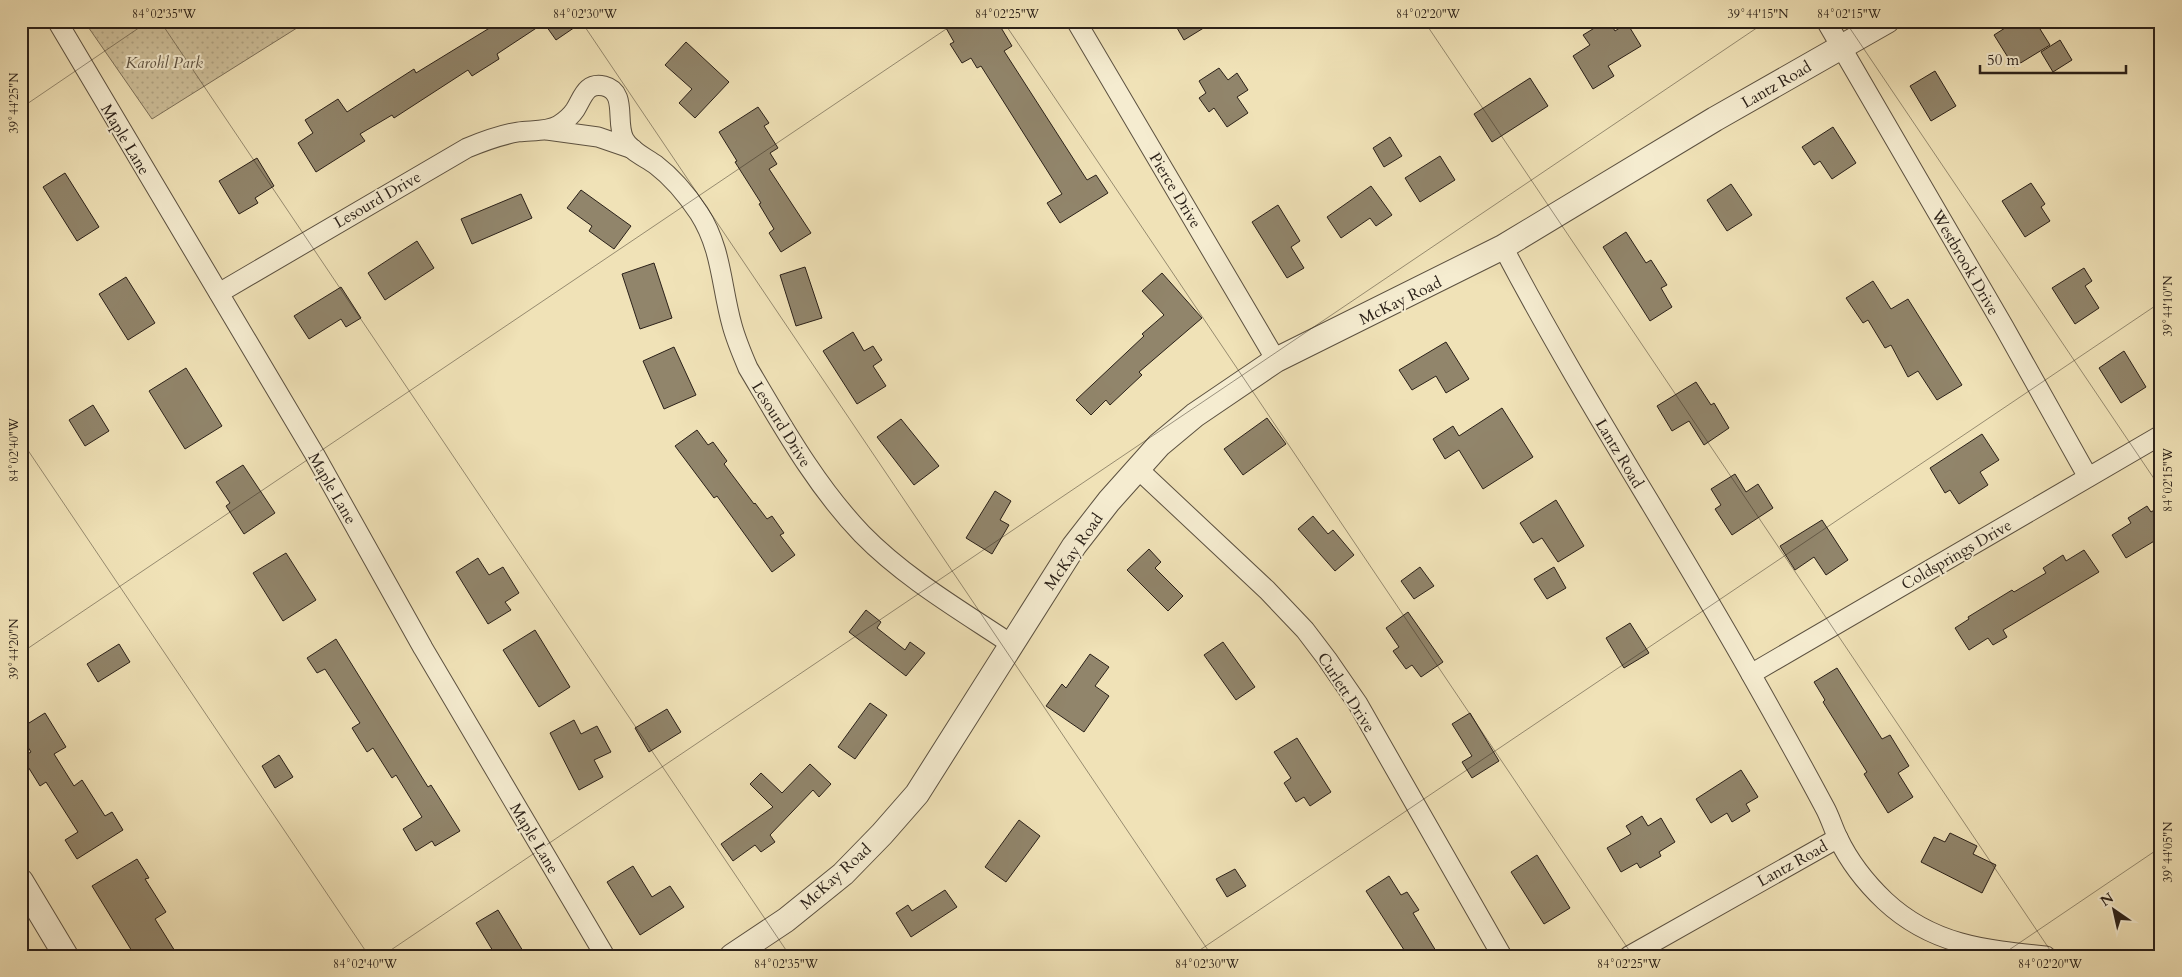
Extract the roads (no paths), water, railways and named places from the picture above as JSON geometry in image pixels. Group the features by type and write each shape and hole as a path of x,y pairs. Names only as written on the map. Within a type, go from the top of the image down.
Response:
{"street":[{"name":"Maple Lane","path":"57,21 315,456 423,648 605,956"},
{"name":"Pierce Drive","path":"1076,21 1276,360"},
{"name":"Westbrook Drive","path":"1826,21 2088,477"},
{"name":"Lantz Road","path":"1629,956 1838,838 1826,810 1751,674 1545,327 1503,247 1715,119 1887,21"},
{"name":"Lesourd Drive","path":"545,130 558,126 568,118 587,90 595,86 605,86 612,90 619,98 620,130 625,141 672,179 700,214 718,254 731,324 745,361 818,482 862,534 884,555 930,590 1011,644"},
{"name":"Lesourd Drive","path":"219,293 467,148 492,138 518,132 545,130 598,136 633,149"},
{"name":"McKay Road","path":"732,956 786,920 843,874 917,794 1074,546 1108,502 1139,470 1159,445 1195,416 1276,360 1418,291 1503,247"},
{"name":"Coldsprings Drive","path":"1751,674 2161,435"},
{"name":"Curlett Drive","path":"1139,470 1267,590 1305,630 1327,659 1358,704 1502,956"},
{"path":"1838,838 1858,870 1875,891 1898,912 1927,930 1962,944 1985,950 2046,956"},
{"path":"21,881 66,956"}],"park label":[{"name":"Karohl Park","path":"164,62"}]}
